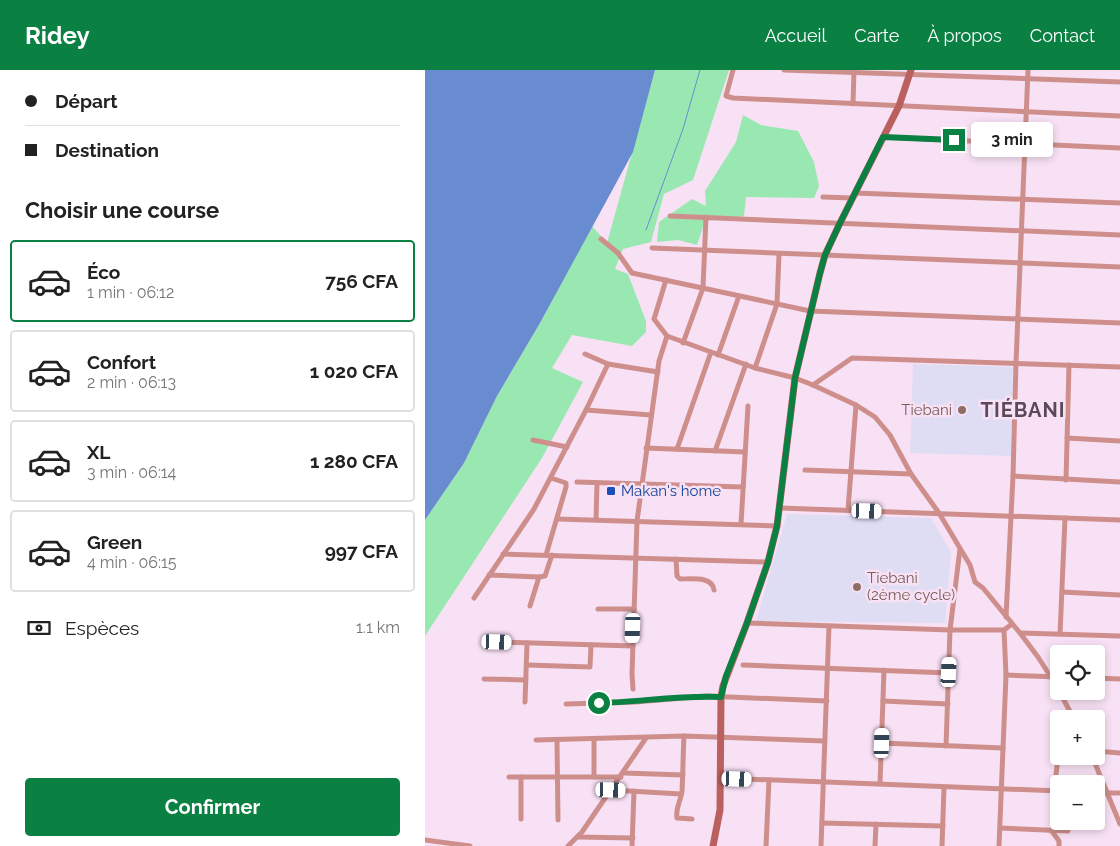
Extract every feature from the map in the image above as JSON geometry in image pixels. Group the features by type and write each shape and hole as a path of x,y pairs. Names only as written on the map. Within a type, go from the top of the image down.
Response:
{"main road":[{"path":"713,846 720,810 721,697 726,676 768,562 777,526 795,378 810,311 825,255 899,106 910,72"}],"street":[{"path":"733,70 726,96 733,98 1120,116"},
{"path":"784,70 910,72 1120,82"},
{"path":"1006,618 1013,476 1027,70"},
{"path":"853,104 854,71"},
{"path":"883,137 1120,148"},
{"path":"823,197 1023,199 1120,203"},
{"path":"670,216 1120,235"},
{"path":"683,343 703,288 707,217"},
{"path":"601,239 618,254 632,273 810,311 1120,323"},
{"path":"651,248 1120,267"},
{"path":"755,368 777,304 779,254"},
{"path":"666,280 654,319 667,336 755,368 795,378 813,385 856,405 875,417 890,435 911,474 939,513 970,565 975,582 983,588 1020,633 1050,675"},
{"path":"718,355 739,296"},
{"path":"633,689 637,521 651,415 658,372 667,336"},
{"path":"677,449 711,352"},
{"path":"585,354 608,364 658,372"},
{"path":"813,385 852,358 1120,367"},
{"path":"474,598 534,509 567,448 608,364"},
{"path":"715,451 745,364"},
{"path":"1066,480 1069,365"},
{"path":"848,510 856,405"},
{"path":"741,524 748,406"},
{"path":"586,410 651,415"},
{"path":"1067,438 1120,441"},
{"path":"533,440 567,448"},
{"path":"646,448 745,452"},
{"path":"805,470 911,474"},
{"path":"1013,476 1120,482"},
{"path":"489,575 545,576 566,487 565,483 551,478"},
{"path":"577,482 743,487"},
{"path":"597,483 597,520"},
{"path":"780,508 1120,520"},
{"path":"1061,634 1065,518"},
{"path":"557,519 777,526"},
{"path":"946,746 950,630 960,549"},
{"path":"503,554 768,562"},
{"path":"677,559 677,576 680,579 707,580 713,585 714,590"},
{"path":"530,606 539,577"},
{"path":"1062,592 1120,594"},
{"path":"598,609 634,609"},
{"path":"747,623 950,630 1004,630 1012,624"},
{"path":"821,846 829,626"},
{"path":"999,846 1006,675 1004,630"},
{"path":"1020,633 1120,636"},
{"path":"497,642 633,646"},
{"path":"525,702 527,643"},
{"path":"527,665 591,667 591,645"},
{"path":"743,665 949,672"},
{"path":"880,784 885,670"},
{"path":"1006,675 1050,676"},
{"path":"1105,678 1120,679"},
{"path":"484,679 526,680"},
{"path":"566,704 721,697 827,701"},
{"path":"883,701 948,704"},
{"path":"536,740 557,741 684,736 825,741"},
{"path":"684,736 681,794 676,809 677,818 692,819"},
{"path":"568,846 582,832 646,738"},
{"path":"594,739 594,777"},
{"path":"557,741 558,820"},
{"path":"882,743 1003,748"},
{"path":"1105,752 1120,753"},
{"path":"1096,765 1120,824"},
{"path":"509,777 594,777 622,774 683,775"},
{"path":"521,777 521,819"},
{"path":"721,778 1050,791"},
{"path":"766,846 769,780"},
{"path":"942,846 944,787"},
{"path":"611,790 681,794"},
{"path":"632,846 635,791"},
{"path":"1108,793 1120,793"},
{"path":"822,822 943,826"},
{"path":"875,824 875,846"},
{"path":"1000,828 1050,830"},
{"path":"1051,830 1068,831"},
{"path":"1051,830 1059,841 1059,846"},
{"path":"577,837 633,838"},
{"path":"425,840 470,846"}],"shaded area":[{"name":"Tiebani","path":"913,364 1013,367 1011,456 910,453"},
{"name":"Tiebani (2ème cycle)","path":"787,514 931,518 951,552 945,623 756,621"}],"green space":[{"path":"655,70 729,70 693,180 664,194 651,242 623,249 615,269 628,274 646,321 646,332 632,346 572,335 552,368 583,382 542,458 425,636 425,520 464,463 497,396 540,323 592,226 607,243"},
{"path":"743,115 761,125 798,131 814,162 819,186 814,198 746,197 744,216 705,221 697,245 678,240 657,242 659,222 692,199 706,206 705,191 736,142"}],"water":[{"path":"425,70 655,70 633,152 540,323 497,396 464,463 425,520"}],"waterway":[{"path":"646,230 683,129 700,70"}],"place":[{"name":"Tiebani","path":"962,410"},
{"name":"Makan's home","path":"611,491"},
{"name":"Tiebani (2ème cycle)","path":"857,587"}],"district":[{"name":"TIÉBANI","path":"1023,410"}],"route":[{"path":"599,703 706,696 721,697 726,676 768,562 777,526 795,378 825,255 883,137 954,140"}]}
